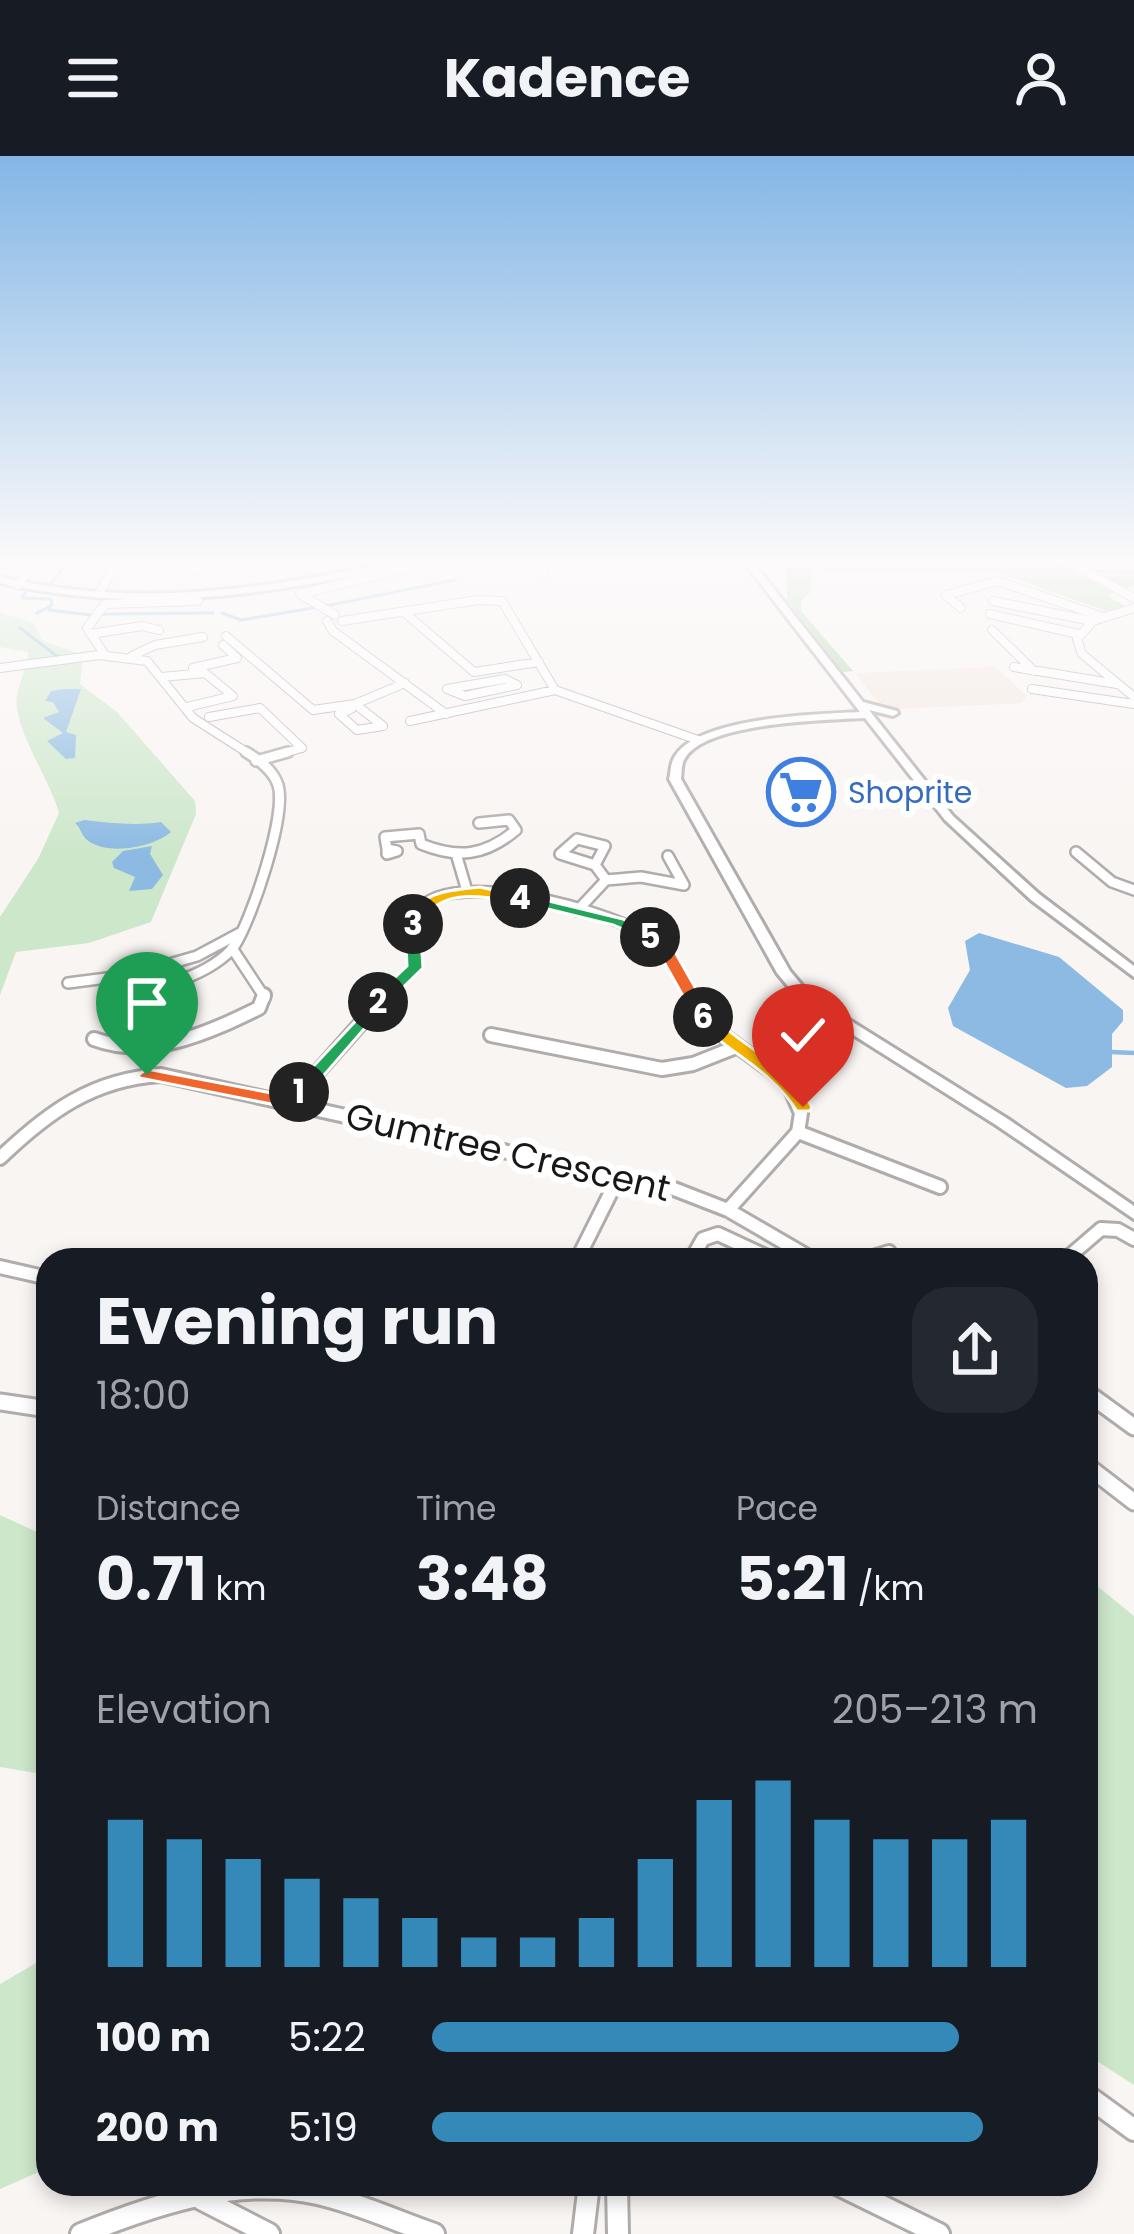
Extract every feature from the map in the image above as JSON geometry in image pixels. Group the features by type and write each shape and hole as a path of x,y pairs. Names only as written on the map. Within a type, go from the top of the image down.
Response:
{"street":[{"path":"0,668 36,662"},
{"path":"131,974 129,984 140,988 188,974 232,948 250,914 280,796 276,781 187,707 148,662"},
{"path":"160,674 218,662"},
{"path":"252,662 309,708 357,706 382,726 360,731 339,714 357,706 405,683"},
{"path":"382,662 446,714"},
{"path":"461,662 482,681 509,679 517,684 464,696 447,689 482,681"},
{"path":"474,673 539,662 555,690"},
{"path":"824,662 972,840 1035,898 1134,974"},
{"path":"1026,662 1034,670"},
{"path":"1092,662 1134,700"},
{"path":"1014,668 1119,684"},
{"path":"160,674 205,673 233,696 187,707"},
{"path":"1032,689 1134,700"},
{"path":"410,721 555,690 698,740"},
{"path":"854,701 893,713"},
{"path":"829,718 854,701"},
{"path":"204,718 258,707 302,748 256,761"},
{"path":"865,715 746,726 698,740 676,762 675,779 796,989 832,1018 972,1102 1134,1214"},
{"path":"829,718 857,722 880,734"},
{"path":"387,849 385,837 411,831 418,834 421,844 457,857 490,850 516,830 509,820 479,823"},
{"path":"595,865 605,846 600,842 578,838 560,854 595,865 606,880"},
{"path":"1076,852 1112,882 1134,890"},
{"path":"577,911 606,880 648,878 685,884 671,853 648,878"},
{"path":"457,857 467,891"},
{"path":"291,1102 366,1013 415,968 412,932 420,907 467,891 577,911 631,927 658,943 699,1012 736,1047 796,1089 803,1107 798,1132 728,1210"},
{"path":"68,983 179,962 239,933"},
{"path":"94,1039 117,1046 165,1045 259,1008 263,993 232,948"},
{"path":"179,962 188,974"},
{"path":"490,1035 662,1069 693,1064 736,1047"},
{"name":"Gumtree Crescent","path":"0,1158 60,1102 94,1085 135,1075 172,1076 674,1189 728,1210 793,1248"},
{"path":"798,1132 940,1187"},
{"path":"583,1248 620,1176"},
{"path":"726,1237 747,1221"},
{"path":"1079,1248 1101,1229 1118,1230 1134,1239"},
{"path":"699,1248 707,1236 726,1237 749,1248"},
{"path":"0,1267 36,1274"},
{"path":"1098,1401 1134,1427"},
{"path":"0,1402 36,1406"},
{"path":"1098,1474 1134,1502"},
{"path":"1098,2104 1134,2130"},
{"path":"81,2234 130,2213 210,2196"},
{"path":"324,2196 434,2234"},
{"path":"583,2234 588,2196"},
{"path":"617,2196 618,2234"},
{"path":"861,2196 939,2234"},
{"path":"200,2198 269,2234"}],"shaded area":[{"path":"995,667 1027,696 1022,703 901,709 878,702 855,673"}],"green space":[{"path":"82,662 80,684 117,712 195,801 196,814 151,922 89,943 16,952 0,995 0,917 38,859 59,813 20,723 18,691 26,664"},
{"path":"835,662 845,662 853,671 843,672"},
{"path":"0,1515 36,1532 36,1773 0,1767"},
{"path":"1098,1587 1134,1616 1134,2085 1098,2062"},
{"path":"36,1963 36,2173 0,2189 0,1984"}],"water":[{"path":"81,689 66,732 76,735 75,758 66,759 47,741 63,733 43,718 59,712 53,702 45,701 51,691"},
{"path":"161,822 171,832 142,846 105,848 84,837 75,823"},
{"path":"152,846 150,854 163,875 152,889 129,891 135,877 114,868 112,862 123,851"},
{"path":"979,933 1059,957 1123,1010 1123,1021 1112,1034 1112,1067 1087,1086 1066,1088 953,1026 948,1008 970,970 965,941"}],"waterway":[{"path":"1111,1052 1134,1053"}],"place":[{"name":"Shoprite","path":"801,792"}],"route":[{"path":"147,1075 172,1076 291,1102 366,1013 415,968 412,932 420,907 446,895 480,891 577,911 647,934 667,952 699,1012 726,1040 788,1081 803,1107"}]}
